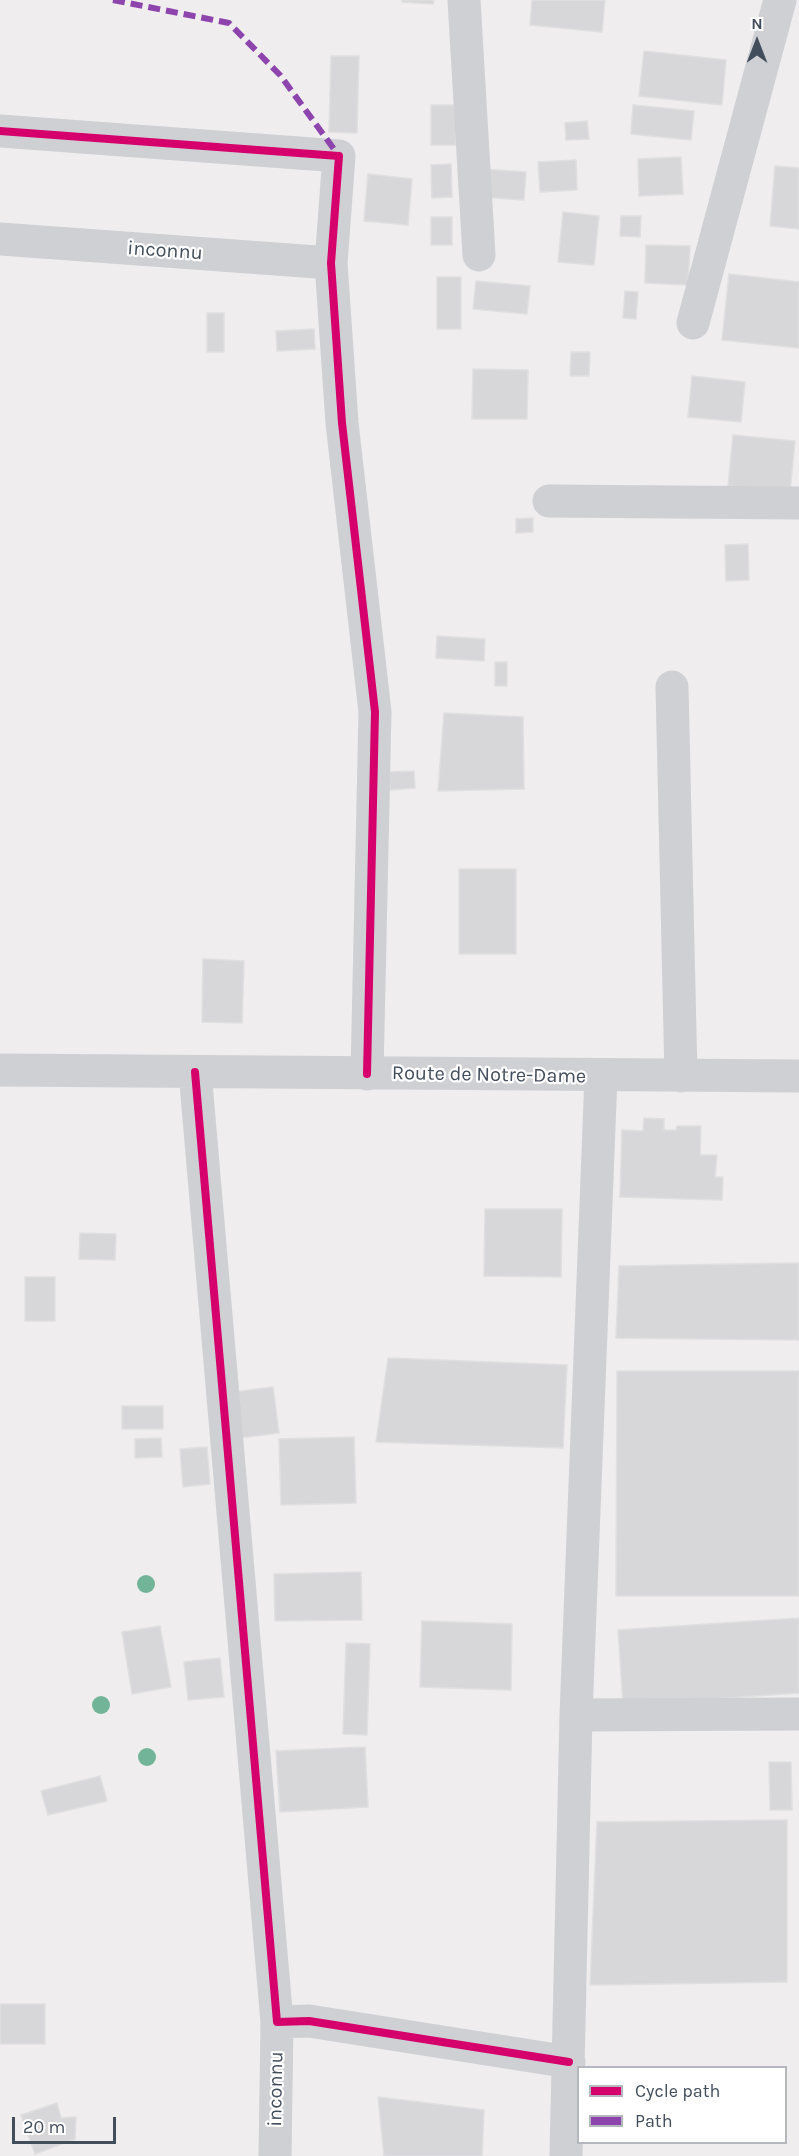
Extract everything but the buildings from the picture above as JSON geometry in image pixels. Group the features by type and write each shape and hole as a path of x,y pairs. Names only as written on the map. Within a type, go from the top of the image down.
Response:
{"street":[{"path":"464,0 479,255"},
{"path":"693,323 780,0"},
{"path":"0,131 339,156 331,263 342,423 375,712 367,1074"},
{"name":"inconnu","path":"0,239 331,263"},
{"path":"549,501 799,503"},
{"path":"672,687 681,1076"},
{"name":"Route de Notre-Dame","path":"0,1070 799,1076"},
{"name":"inconnu","path":"195,1072 277,2022 275,2156"},
{"path":"566,2156 576,1715 601,1076"},
{"path":"576,1715 799,1714"},
{"path":"277,2022 309,2021 568,2062"}],"marked path":[{"path":"113,0 229,23 280,75 339,156"}],"cycle path":[{"path":"0,131 339,156 331,263 342,423 375,712 367,1074"},
{"path":"195,1072 277,2022 309,2021 569,2062"}]}
